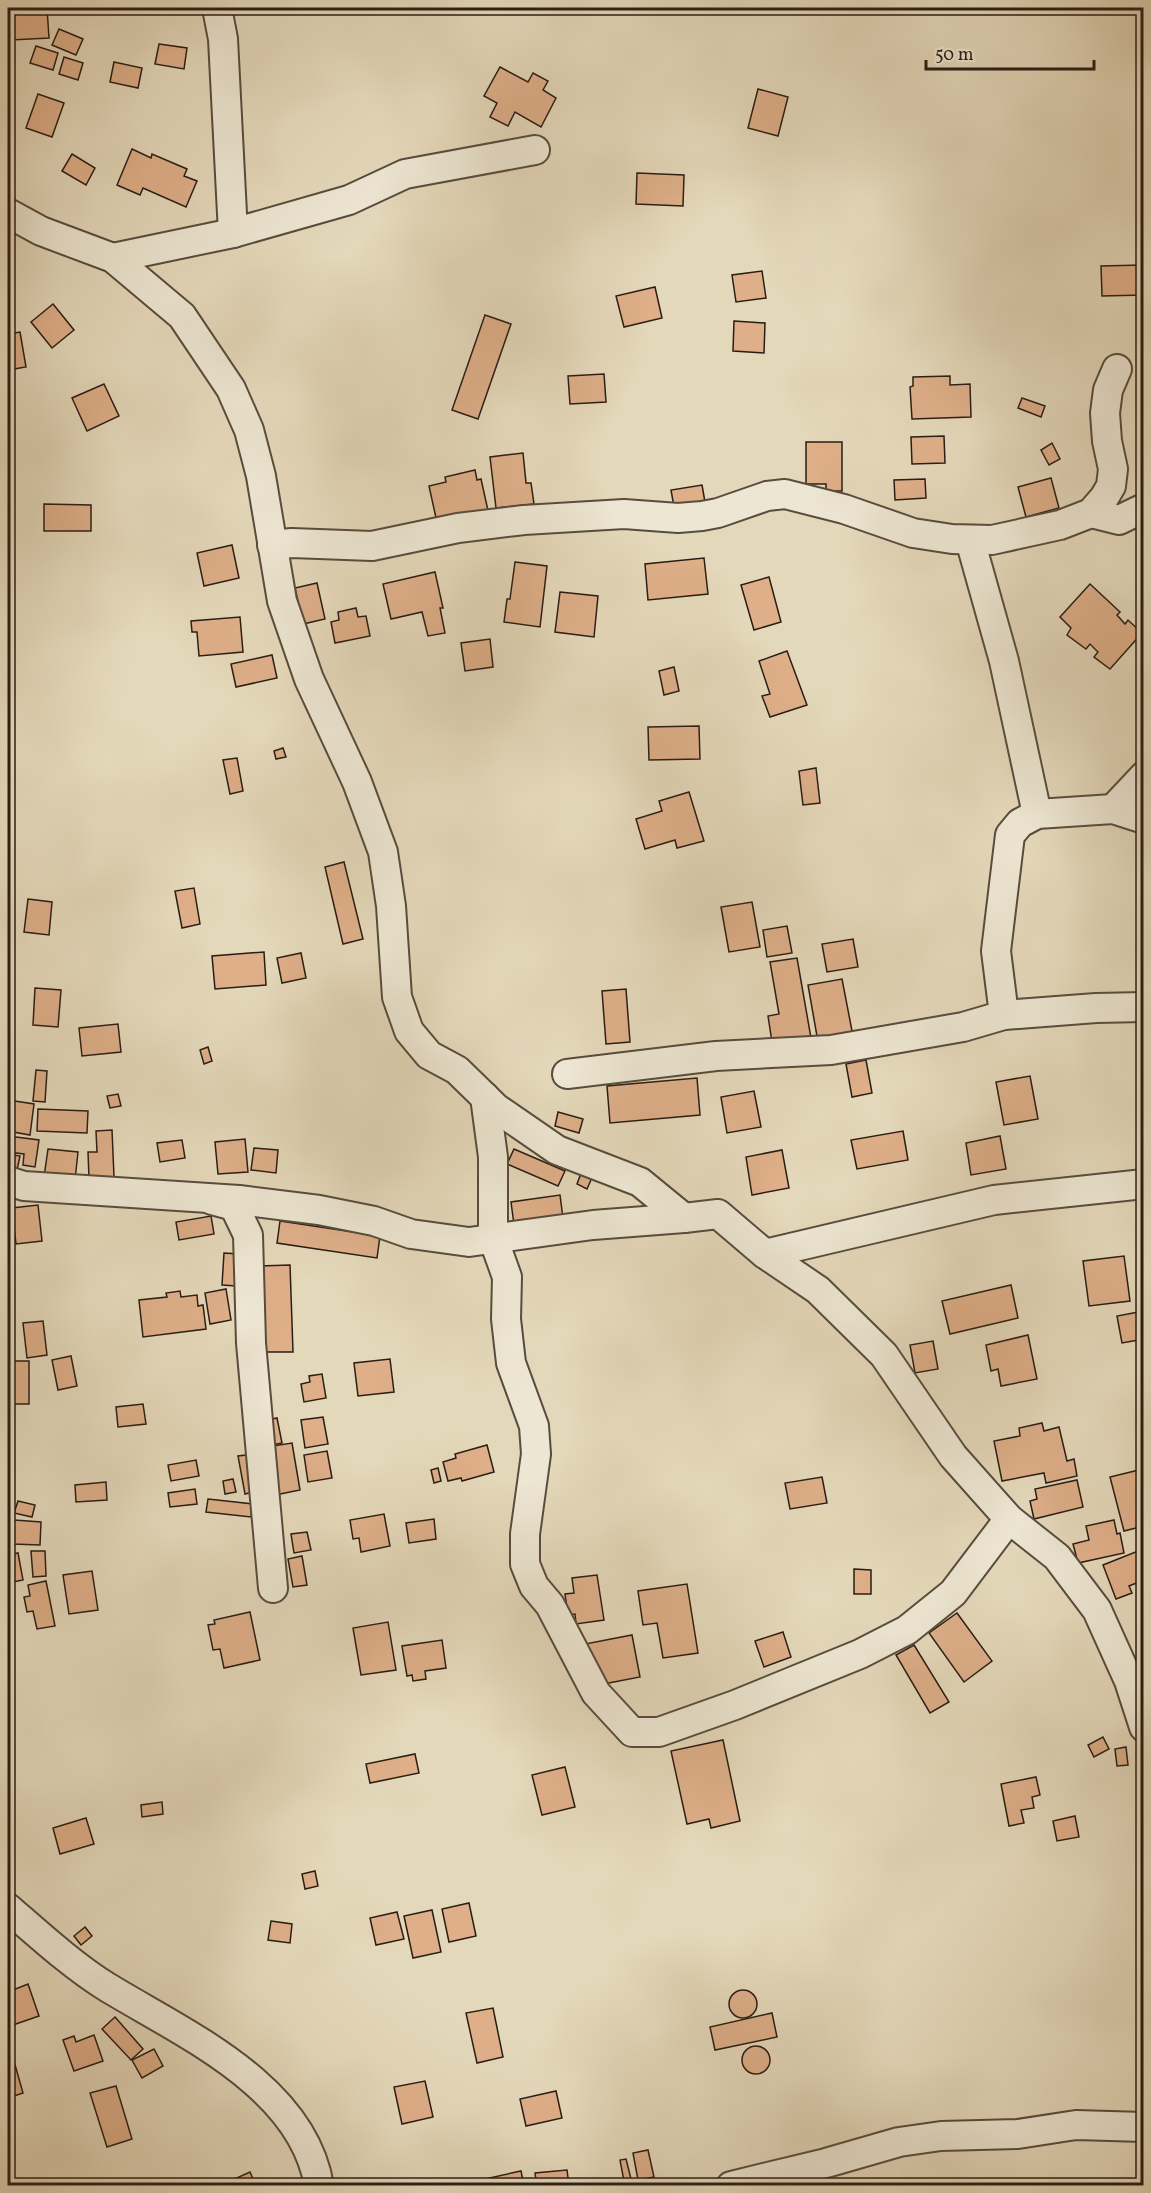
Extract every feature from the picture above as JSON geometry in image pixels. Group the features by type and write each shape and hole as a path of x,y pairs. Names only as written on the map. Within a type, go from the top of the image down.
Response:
{"street":[{"path":"217,8 224,39 233,233"},
{"path":"113,258 233,233 349,200 405,174 535,150"},
{"path":"8,213 41,231 113,258 182,316 231,389 249,430 261,476 282,601 309,679 357,782 382,852 391,906 398,997 409,1031 429,1055 457,1070 496,1107 557,1150 640,1182 684,1218"},
{"path":"272,545 292,543 372,546 458,528 524,520 624,514 678,518 702,516 718,513 767,496 785,494 844,509 913,533 970,540 992,540 1060,525 1091,513 1104,498 1111,486 1113,469 1107,441 1105,413 1108,390 1117,369"},
{"path":"1091,513 1119,520 1143,508"},
{"path":"970,540 1004,661 1037,814"},
{"path":"1113,809 1143,776"},
{"path":"1004,1015 996,951 1010,835 1020,823 1037,814 1113,809 1143,819"},
{"path":"567,1074 716,1056 831,1050 963,1027 1004,1015 1143,1007"},
{"path":"485,1097 493,1157 493,1238 507,1277 506,1319 511,1363 534,1426 536,1454 525,1534 525,1564 534,1586 550,1605 596,1693 632,1732 659,1732 735,1705 860,1654 907,1630 953,1593 1009,1520"},
{"path":"8,1180 24,1186 239,1200 319,1210 374,1221 411,1234 468,1242 593,1226 718,1214 765,1254 818,1290 884,1355 953,1456 1009,1520 1057,1557 1097,1610 1129,1681 1143,1727"},
{"path":"765,1254 994,1200 1143,1184"},
{"path":"207,1199 234,1206 248,1235 251,1343 273,1588"},
{"path":"8,1908 105,1986 223,2055 269,2096 301,2134 316,2165 319,2186"},
{"path":"731,2186 826,2163 899,2142 940,2136 1018,2134 1076,2125 1143,2127"}],"building":[{"path":"9,8 47,8 49,38 11,40"},
{"path":"59,29 83,39 76,55 52,45"},
{"path":"159,44 187,48 184,69 155,64"},
{"path":"36,46 58,53 53,70 30,63"},
{"path":"64,57 83,63 78,80 59,74"},
{"path":"114,62 142,68 138,88 110,82"},
{"path":"500,67 528,82 533,73 548,81 543,90 556,98 541,127 515,112 508,126 490,117 497,103 484,96"},
{"path":"758,89 788,97 778,136 748,128"},
{"path":"38,94 64,103 52,137 26,128"},
{"path":"132,149 151,158 152,154 187,169 184,176 197,181 186,207 143,188 140,195 117,185"},
{"path":"72,154 95,168 86,185 62,171"},
{"path":"637,173 684,175 683,206 636,204"},
{"path":"1143,265 1144,295 1102,296 1101,266"},
{"path":"762,271 766,298 736,302 732,275"},
{"path":"655,287 662,318 624,327 616,296"},
{"path":"53,304 74,330 52,348 31,322"},
{"path":"485,315 511,324 478,419 452,410"},
{"path":"734,321 765,323 764,353 733,351"},
{"path":"20,332 26,367 8,370 8,334"},
{"path":"604,374 606,402 570,404 568,376"},
{"path":"950,376 950,385 970,384 971,417 912,419 910,387 913,386 913,377"},
{"path":"104,384 119,416 87,431 72,398"},
{"path":"1022,398 1045,406 1041,417 1018,408"},
{"path":"944,436 945,463 912,464 911,437"},
{"path":"806,442 842,442 842,491 826,491 826,484 806,484"},
{"path":"1052,443 1060,459 1049,465 1041,450"},
{"path":"523,453 526,483 531,483 534,504 496,508 490,457"},
{"path":"475,470 477,480 481,479 489,515 438,527 429,486 446,482 445,477"},
{"path":"1051,478 1059,508 1026,517 1018,487"},
{"path":"925,479 926,498 895,500 894,480"},
{"path":"702,485 705,502 674,507 671,490"},
{"path":"44,504 91,505 91,531 44,531"},
{"path":"232,545 239,578 204,586 197,553"},
{"path":"704,558 708,594 648,600 645,564"},
{"path":"515,562 547,566 540,627 504,622"},
{"path":"435,572 443,608 440,608 445,633 428,636 422,612 391,619 383,584"},
{"path":"769,577 781,622 754,630 741,585"},
{"path":"317,583 325,619 303,624 295,588"},
{"path":"1090,584 1120,612 1117,615 1125,624 1128,620 1142,633 1110,669 1094,657 1098,652 1090,644 1086,649 1067,635 1071,628 1060,617"},
{"path":"560,592 598,596 594,637 555,632"},
{"path":"356,608 358,617 366,616 370,636 335,643 331,622 339,620 338,612"},
{"path":"240,617 243,652 199,656 197,632 192,632 191,621"},
{"path":"490,639 493,667 465,671 461,643"},
{"path":"787,651 807,705 770,717 762,696 770,694 759,661"},
{"path":"272,655 277,678 236,687 231,664"},
{"path":"674,667 679,691 664,695 659,671"},
{"path":"699,726 700,759 649,760 648,727"},
{"path":"283,748 286,757 276,759 274,751"},
{"path":"237,758 243,791 230,794 223,760"},
{"path":"816,768 820,803 803,805 799,771"},
{"path":"689,792 704,841 677,848 675,840 645,849 636,819 662,811 659,801"},
{"path":"344,862 363,939 343,944 325,867"},
{"path":"194,888 200,924 182,928 175,891"},
{"path":"28,899 52,902 49,935 24,932"},
{"path":"752,902 760,947 729,952 721,907"},
{"path":"787,926 792,953 767,957 763,930"},
{"path":"853,939 858,967 827,972 822,944"},
{"path":"264,952 266,985 215,989 212,956"},
{"path":"301,953 306,978 282,983 277,958"},
{"path":"797,958 811,1038 772,1042 768,1016 779,1014 770,962"},
{"path":"842,979 853,1036 818,1042 808,985"},
{"path":"35,988 61,990 58,1027 33,1025"},
{"path":"626,989 630,1042 606,1044 602,991"},
{"path":"118,1024 121,1052 82,1056 79,1028"},
{"path":"208,1047 212,1061 204,1064 200,1050"},
{"path":"866,1060 872,1093 852,1097 846,1064"},
{"path":"36,1070 47,1071 45,1102 33,1101"},
{"path":"1030,1076 1038,1119 1004,1125 996,1082"},
{"path":"697,1078 700,1115 610,1123 607,1086"},
{"path":"754,1091 761,1127 727,1133 721,1097"},
{"path":"118,1094 121,1106 110,1108 107,1096"},
{"path":"8,1100 34,1104 30,1135 8,1131"},
{"path":"38,1109 88,1111 87,1133 37,1131"},
{"path":"558,1112 583,1119 579,1133 555,1126"},
{"path":"112,1130 114,1177 89,1178 88,1152 97,1152 96,1131"},
{"path":"903,1131 908,1160 857,1169 851,1140"},
{"path":"8,1136 39,1140 35,1167 23,1165 24,1154 8,1152"},
{"path":"1000,1136 1006,1169 971,1175 966,1143"},
{"path":"245,1139 248,1172 218,1174 215,1142"},
{"path":"182,1140 185,1158 160,1162 157,1143"},
{"path":"254,1148 278,1150 276,1173 251,1170"},
{"path":"48,1149 78,1152 75,1180 44,1177"},
{"path":"514,1149 565,1171 558,1186 507,1164"},
{"path":"782,1150 789,1188 752,1195 746,1157"},
{"path":"8,1154 20,1156 17,1170 8,1168"},
{"path":"583,1168 594,1173 587,1189 577,1184"},
{"path":"560,1195 563,1218 514,1225 511,1202"},
{"path":"38,1205 42,1241 16,1244 12,1208"},
{"path":"211,1216 214,1234 179,1240 176,1222"},
{"path":"280,1221 380,1236 377,1258 277,1243"},
{"path":"224,1253 239,1254 236,1286 222,1285"},
{"path":"1124,1256 1130,1301 1089,1306 1083,1261"},
{"path":"290,1265 293,1352 262,1352 259,1266"},
{"path":"1011,1285 1018,1318 950,1334 942,1301"},
{"path":"226,1289 231,1320 210,1324 205,1293"},
{"path":"180,1291 181,1297 197,1295 198,1306 203,1305 206,1329 143,1337 139,1300 167,1297 166,1293"},
{"path":"1144,1311 1144,1339 1122,1343 1117,1316"},
{"path":"43,1321 47,1355 27,1358 23,1323"},
{"path":"1028,1335 1037,1379 1001,1386 998,1369 991,1371 986,1345"},
{"path":"933,1341 938,1369 915,1373 910,1345"},
{"path":"71,1356 77,1386 58,1390 52,1360"},
{"path":"390,1359 394,1392 358,1396 354,1363"},
{"path":"13,1361 29,1361 29,1404 12,1404"},
{"path":"322,1374 326,1398 304,1402 301,1384 310,1382 309,1376"},
{"path":"143,1404 146,1424 118,1427 116,1407"},
{"path":"323,1417 328,1444 305,1448 301,1420"},
{"path":"277,1418 282,1443 268,1446 263,1421"},
{"path":"1042,1423 1044,1431 1059,1427 1067,1461 1074,1459 1077,1476 1046,1483 1044,1473 1002,1481 994,1441 1020,1436 1019,1428"},
{"path":"292,1443 300,1490 275,1495 266,1447"},
{"path":"487,1445 494,1472 462,1481 461,1478 448,1481 443,1462 456,1458 455,1454"},
{"path":"327,1451 332,1478 308,1482 304,1455"},
{"path":"254,1454 261,1490 245,1494 238,1456"},
{"path":"196,1460 199,1476 171,1481 168,1465"},
{"path":"438,1468 441,1481 434,1483 431,1470"},
{"path":"1139,1470 1144,1488 1144,1526 1124,1531 1110,1477"},
{"path":"822,1477 827,1503 790,1509 785,1483"},
{"path":"233,1479 236,1492 225,1494 223,1481"},
{"path":"1077,1480 1083,1507 1034,1519 1030,1501 1037,1499 1035,1489"},
{"path":"106,1482 107,1500 76,1502 75,1485"},
{"path":"195,1489 197,1504 170,1507 168,1493"},
{"path":"208,1499 253,1504 251,1517 206,1512"},
{"path":"18,1501 35,1505 32,1517 14,1513"},
{"path":"384,1514 390,1546 361,1552 359,1538 353,1539 350,1520"},
{"path":"434,1519 436,1539 409,1543 406,1523"},
{"path":"14,1520 41,1522 40,1545 13,1544"},
{"path":"1114,1520 1117,1534 1120,1533 1124,1553 1078,1563 1073,1544 1089,1540 1086,1526"},
{"path":"307,1532 311,1550 294,1553 291,1534"},
{"path":"1143,1549 1144,1580 1129,1586 1132,1593 1116,1599 1103,1565"},
{"path":"31,1551 45,1551 46,1576 33,1577"},
{"path":"18,1553 23,1580 8,1583 8,1555"},
{"path":"302,1556 307,1585 293,1587 288,1559"},
{"path":"854,1569 871,1570 871,1594 854,1594"},
{"path":"92,1571 98,1610 69,1614 63,1575"},
{"path":"597,1575 604,1620 576,1624 575,1614 568,1615 565,1594 574,1593 572,1578"},
{"path":"46,1581 55,1626 37,1629 33,1611 27,1612 24,1597 30,1596 28,1585"},
{"path":"687,1584 698,1653 663,1658 657,1623 643,1625 638,1591"},
{"path":"250,1612 260,1660 224,1668 220,1649 213,1650 208,1625 215,1624 214,1620"},
{"path":"957,1613 992,1661 964,1682 929,1633"},
{"path":"388,1622 396,1670 361,1675 353,1628"},
{"path":"783,1632 791,1657 764,1667 755,1641"},
{"path":"632,1635 640,1677 593,1686 585,1644"},
{"path":"442,1640 446,1668 425,1671 426,1679 413,1681 412,1675 407,1676 402,1646"},
{"path":"914,1645 949,1702 930,1713 896,1655"},
{"path":"1103,1737 1109,1749 1094,1757 1088,1745"},
{"path":"723,1740 740,1821 711,1828 709,1819 687,1824 671,1751"},
{"path":"1126,1747 1128,1765 1117,1766 1115,1749"},
{"path":"415,1754 419,1773 370,1783 366,1764"},
{"path":"565,1767 575,1807 542,1815 532,1775"},
{"path":"1036,1777 1040,1795 1032,1797 1034,1808 1021,1810 1024,1823 1009,1826 1001,1784"},
{"path":"162,1802 163,1814 142,1817 141,1805"},
{"path":"1075,1816 1079,1837 1057,1841 1053,1821"},
{"path":"86,1818 94,1844 60,1854 53,1828"},
{"path":"315,1871 318,1886 305,1889 302,1874"},
{"path":"469,1903 476,1936 449,1942 442,1909"},
{"path":"432,1910 441,1952 413,1958 404,1916"},
{"path":"397,1912 404,1939 376,1945 370,1918"},
{"path":"271,1921 292,1924 290,1943 268,1940"},
{"path":"85,1927 92,1936 81,1945 74,1936"},
{"path":"28,1984 39,2016 10,2026 8,1992"},
{"path":"743,1990 753,1994 757,2004 753,2014 743,2018 733,2014 729,2004 733,1994"},
{"path":"493,2008 503,2057 477,2063 466,2013"},
{"path":"772,2013 777,2037 715,2050 710,2027"},
{"path":"115,2017 143,2049 131,2060 102,2029"},
{"path":"94,2035 103,2061 74,2071 63,2040 74,2036 76,2042"},
{"path":"8,2040 23,2093 8,2098"},
{"path":"756,2046 766,2050 770,2060 766,2070 756,2074 746,2070 742,2060 746,2050"},
{"path":"154,2049 163,2066 142,2078 132,2060"},
{"path":"425,2081 433,2117 402,2124 394,2087"},
{"path":"116,2086 132,2139 107,2147 90,2093"},
{"path":"556,2091 562,2118 526,2126 520,2099"},
{"path":"648,2150 654,2177 638,2180 633,2153"},
{"path":"626,2159 631,2179 624,2181 620,2160"},
{"path":"567,2170 569,2186 537,2186 535,2173"},
{"path":"521,2171 524,2186 482,2186 480,2180"},
{"path":"250,2172 256,2186 219,2186"}]}
